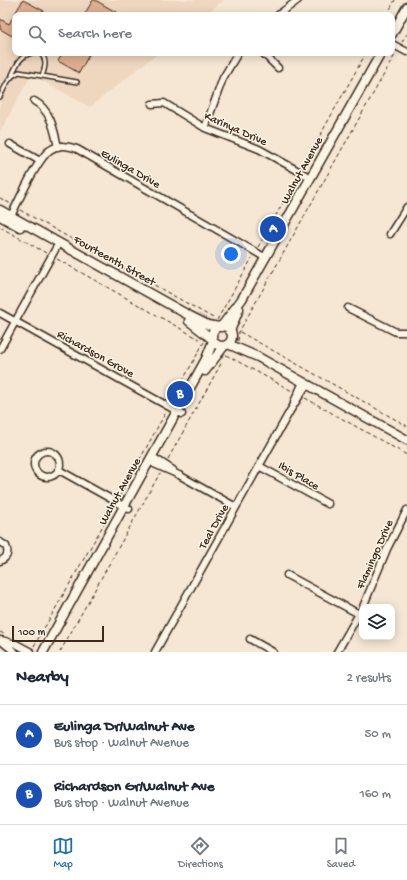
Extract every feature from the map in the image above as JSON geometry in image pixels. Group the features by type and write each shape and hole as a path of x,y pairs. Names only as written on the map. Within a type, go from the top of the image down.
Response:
{"street":[{"path":"282,12 298,0"},
{"path":"395,29 407,7"},
{"path":"395,46 407,52"},
{"path":"205,128 223,78 236,56"},
{"path":"266,56 278,68"},
{"name":"Walnut Avenue","path":"43,652 180,412 208,356 214,330 242,299 379,56"},
{"path":"11,216 40,161 50,150 58,147 49,115 41,105 34,101"},
{"name":"Karinya Drive","path":"152,104 164,103 205,128 258,149 311,178"},
{"path":"10,144 40,161"},
{"name":"Eulinga Drive","path":"58,147 66,146 77,149 266,258"},
{"path":"390,234 407,207"},
{"name":"Fourteenth Street","path":"0,210 206,328 212,340"},
{"name":"Fourteenth Street","path":"0,216 193,324 206,328 219,324 226,328 229,342"},
{"path":"0,349 56,248"},
{"name":"Walnut Avenue","path":"180,412 213,359 229,342 242,299"},
{"path":"348,308 396,332 407,332"},
{"name":"Richardson Grove","path":"0,313 180,412"},
{"path":"212,340 217,345 229,342 407,440"},
{"name":"Teal Drive","path":"155,652 305,383"},
{"path":"41,452 52,452 59,459 59,470 56,475 48,478 39,476 34,468 35,458 41,452"},
{"path":"153,461 236,507"},
{"name":"Ibis Place","path":"259,466 328,504"},
{"path":"59,470 126,507"},
{"name":"Walnut Avenue","path":"48,652 126,507"},
{"name":"Flamingo Drive","path":"364,604 387,549 407,510"},
{"path":"0,542 4,544 7,550 6,556 0,561"},
{"path":"287,575 359,609"},
{"name":"Flamingo Drive","path":"337,652 359,614"},
{"path":"250,639 273,652"},
{"path":"0,640 32,650"},
{"path":"0,640 15,652"}],"lane":[{"path":"0,97 18,62 23,56"},
{"path":"42,76 45,64 43,56"},
{"path":"12,75 19,72 78,82"}],"path":[{"path":"389,12 395,0"},
{"path":"395,55 407,34"},
{"path":"219,324 256,252 364,56"},
{"path":"394,56 239,332 240,337 229,342 299,395 407,455"},
{"path":"0,198 219,324"},
{"path":"0,227 204,342 32,650"},
{"path":"200,339 209,323 219,324"},
{"path":"239,332 407,426"},
{"path":"60,652 222,361"}],"shaded area":[{"path":"0,0 224,0 209,12 12,12 12,56 154,56 90,107 31,75 0,132"}],"building":[{"path":"23,0 44,11 43,12 16,12"},
{"path":"93,0 95,0 116,12 86,12"},
{"path":"0,19 9,24 12,19 12,36 0,29"},
{"path":"61,56 88,56 79,73 58,61"}],"place":[{"name":"Eulinga Dr/Walnut Ave","path":"273,229"},
{"name":"Richardson Gr/Walnut Ave","path":"180,394"}]}
